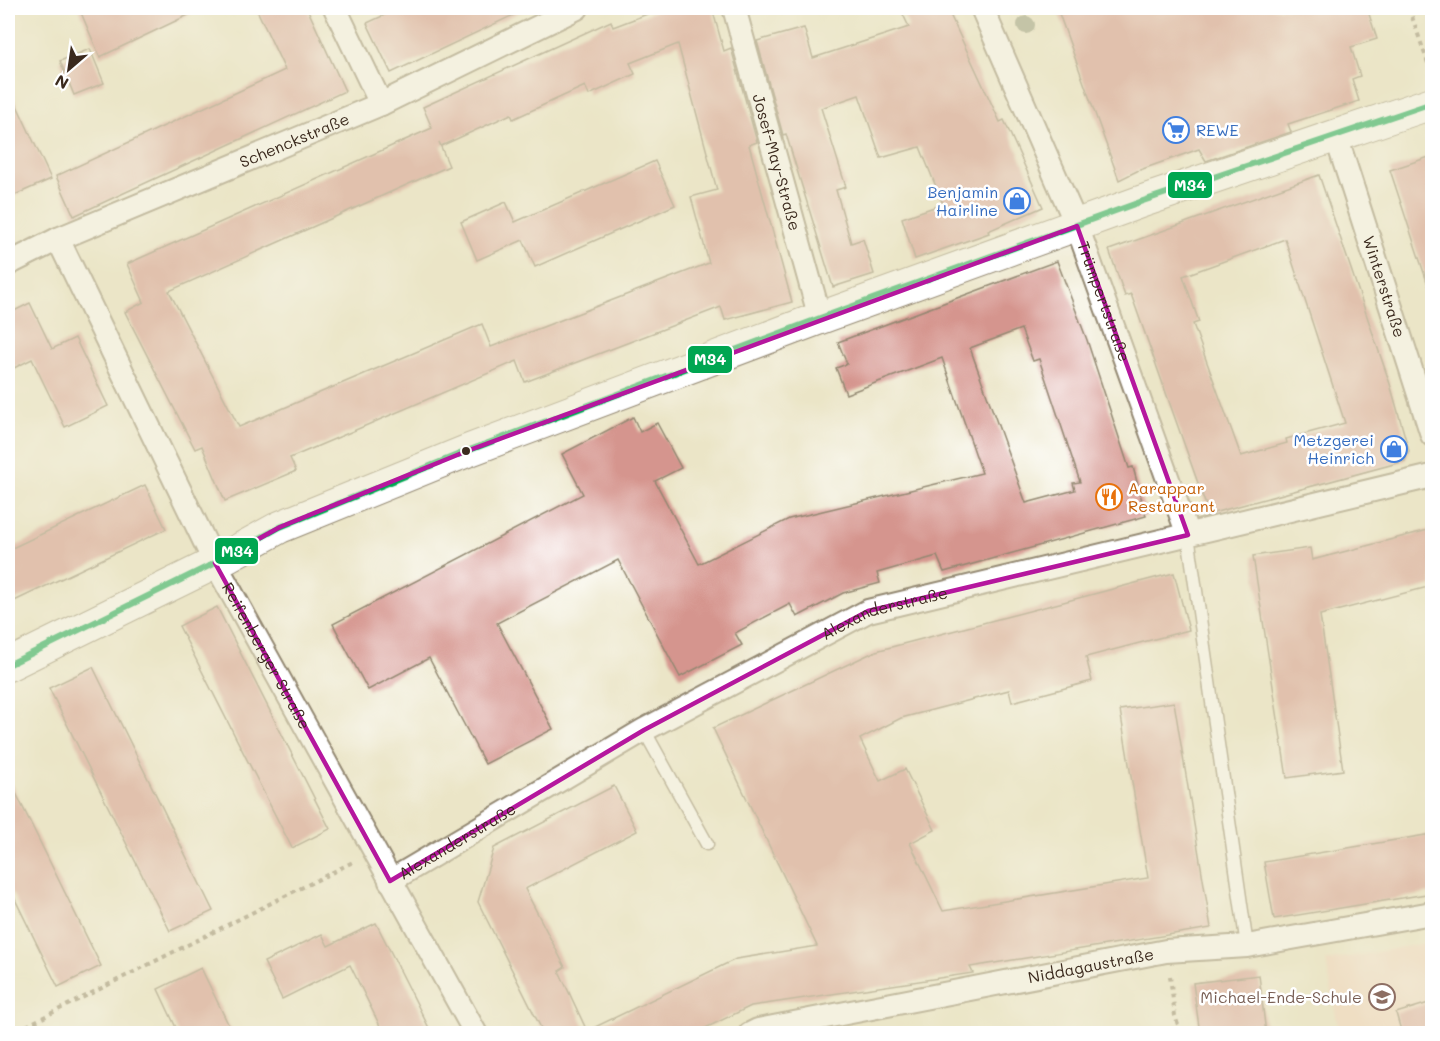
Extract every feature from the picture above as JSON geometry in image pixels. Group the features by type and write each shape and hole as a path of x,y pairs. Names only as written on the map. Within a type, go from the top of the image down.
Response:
{"main road":[{"path":"8,665 215,564 280,527 466,451 820,318 1140,202 1432,103"}],"street":[{"path":"335,8 381,104"},
{"name":"Schenckstraße","path":"8,264 58,239 381,104 577,8"},
{"name":"Josef-May-Straße","path":"734,8 820,318"},
{"name":"Trümpertstraße","path":"982,9 1077,226 1188,535"},
{"name":"Winterstraße","path":"1336,136 1432,435"},
{"name":"Reifenberger Straße","path":"58,239 215,564 476,1034"},
{"name":"Alexanderstraße","path":"390,881 644,730 868,610 1432,476"},
{"name":"Niddagaustraße","path":"750,1034 758,1030 1166,951 1247,946 1432,913"}],"lane":[{"path":"1188,535 1247,946"},
{"path":"644,730 707,844"}],"path":[{"path":"1409,8 1432,76"},
{"path":"10,1034 375,851"},
{"path":"1166,951 1175,1016 1181,1034"}],"highlighted area":[{"path":"1077,226 1188,535 868,611 644,730 390,881 215,563 280,527 467,451"}],"shaded area":[{"name":"Michael-Ende-Schule","path":"1432,942 1432,1033 1339,1033 1326,961"}],"building":[{"path":"79,8 203,8 100,57"},
{"path":"256,8 307,8 345,91 74,216 56,176 285,70"},
{"path":"400,8 528,8 391,73 367,23"},
{"path":"663,8 712,8 724,51 731,48 757,142 749,145 792,302 725,320 721,307 525,382 517,361 290,458 296,471 225,501 202,446 195,449 125,312 144,302 127,264 432,128 423,107 611,21 613,27","holes":["678,44 717,190 691,197 709,263 491,347 482,324 239,427 169,291 449,166 439,142 441,146 511,114 513,119 585,86 589,95 635,74 630,63"]},
{"path":"900,8 947,8 1000,122 1004,120 1043,207 988,231 989,233 915,259 902,218 943,204 920,147 881,158 859,95 821,108 846,187 836,190 851,243 863,239 874,274 833,287 786,134 783,135 757,41 804,28 813,58 909,27"},
{"path":"1057,8 1367,8 1377,39 1351,47 1360,76 1352,79 1359,101 1288,124 1291,132 1206,161 1199,149 1137,171 1119,180"},
{"path":"90,49 104,83 74,95 60,61"},
{"path":"8,86 51,179 8,198"},
{"path":"1432,156 1432,285 1428,285 1390,170"},
{"path":"655,161 675,205 535,267 523,240 477,260 461,222 506,202 515,222"},
{"path":"1319,175 1390,384 1409,451 1405,461 1209,514 1131,294 1125,296 1109,250","holes":["1285,239 1345,423 1286,439 1287,443 1241,456 1193,324 1199,322 1183,276"]},
{"path":"1057,261 1087,340 1129,468 1133,467 1146,516 944,572 937,556 877,573 880,583 843,593 797,617 790,604 735,633 742,645 680,677 618,560 497,623 553,729 485,764 429,658 368,690 333,624 583,494 562,454 633,417 640,432 657,423 681,468 655,481 699,564 789,519 982,473 942,358 846,394 836,368 847,364 838,342","holes":["1021,329 1033,361 1039,359 1080,482 1073,483 1075,490 1026,503 970,348"]},
{"path":"30,303 52,349 75,338 108,406 65,427 32,359 8,371 8,314"},
{"path":"145,485 166,529 8,604 8,550"},
{"path":"1432,529 1432,586 1320,615 1343,770 1287,778 1253,556 1310,548 1312,560"},
{"path":"1174,573 1189,630 1086,657 1092,681 1012,702 1009,690 901,718 860,739 880,781 905,769 935,830 910,843 943,911 1148,878 1120,710 1174,702 1211,928 970,967 973,973 751,1006 693,1034 544,1034 478,902 494,848 614,786 637,831 525,889 565,967 559,971 587,1031 736,959 817,946 713,728 876,651"},
{"path":"217,607 330,829 292,848 179,626"},
{"path":"93,667 213,911 170,931 49,688"},
{"path":"8,777 101,966 58,987 8,885"},
{"path":"1432,834 1432,893 1274,919 1264,862"},
{"path":"376,923 432,1034 384,1034 350,965 282,999 264,962 322,934 328,946"},
{"path":"201,968 233,1034 179,1034 158,989"},
{"path":"1259,975 1266,1034 1200,1034 1193,983"},
{"path":"1432,1002 1432,1034 1402,1034 1396,1013"}],"transit line":[{"name":"M34","path":"8,665 215,563 280,527 467,451 820,318 1140,202 1432,103"}],"place":[{"name":"REWE","path":"1176,130"},
{"name":"Benjamin Hairline","path":"1017,201"},
{"name":"Metzgerei Heinrich","path":"1394,449"},
{"name":"Aarappar Restaurant","path":"1109,497"},
{"name":"Michael-Ende-Schule","path":"1382,997"}]}
